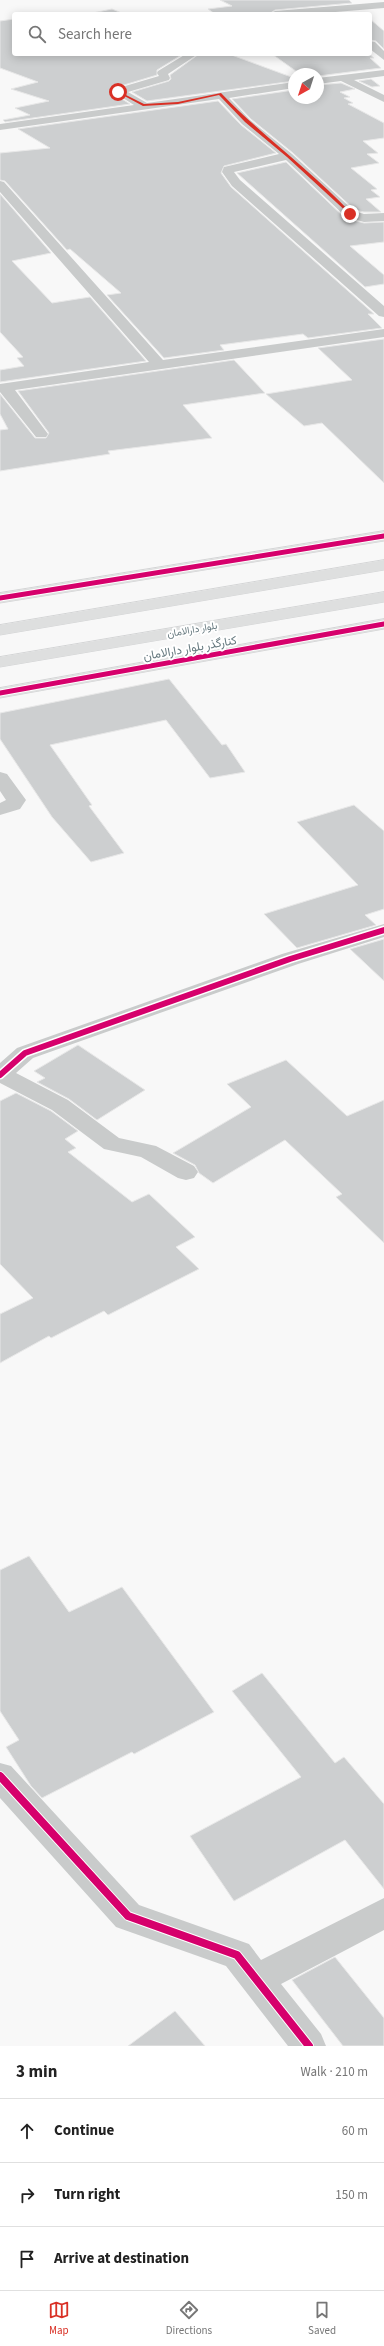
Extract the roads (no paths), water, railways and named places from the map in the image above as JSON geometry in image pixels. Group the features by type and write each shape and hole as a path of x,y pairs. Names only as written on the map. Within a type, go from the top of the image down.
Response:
{"street":[{"path":"297,12 384,4"},
{"path":"372,45 384,57"},
{"path":"143,105 119,91 165,78 162,73 190,56"},
{"path":"324,81 384,73"},
{"path":"342,78 384,99"},
{"path":"0,127 143,105 178,103 220,94 288,86"},
{"path":"220,94 246,122 288,156 350,214 364,218 384,217"},
{"path":"288,156 228,168 228,172 236,183 384,313"},
{"path":"0,185 160,366"},
{"path":"2,388 384,333"},
{"path":"2,388 41,434"},
{"path":"0,598 384,536"},
{"path":"0,630 384,565"},
{"name":"بلوار دارالامان","path":"0,662 384,596"},
{"name":"کنارگذر بلوار دارالامان","path":"0,693 384,624"},
{"path":"0,778 16,800 13,805 0,809"},
{"path":"186,1172 148,1150 112,1144 60,1105 0,1074 25,1053 290,959 384,930"},
{"path":"0,1776 128,1916 238,1955 309,2046"},
{"path":"257,1979 384,1913"}]}
